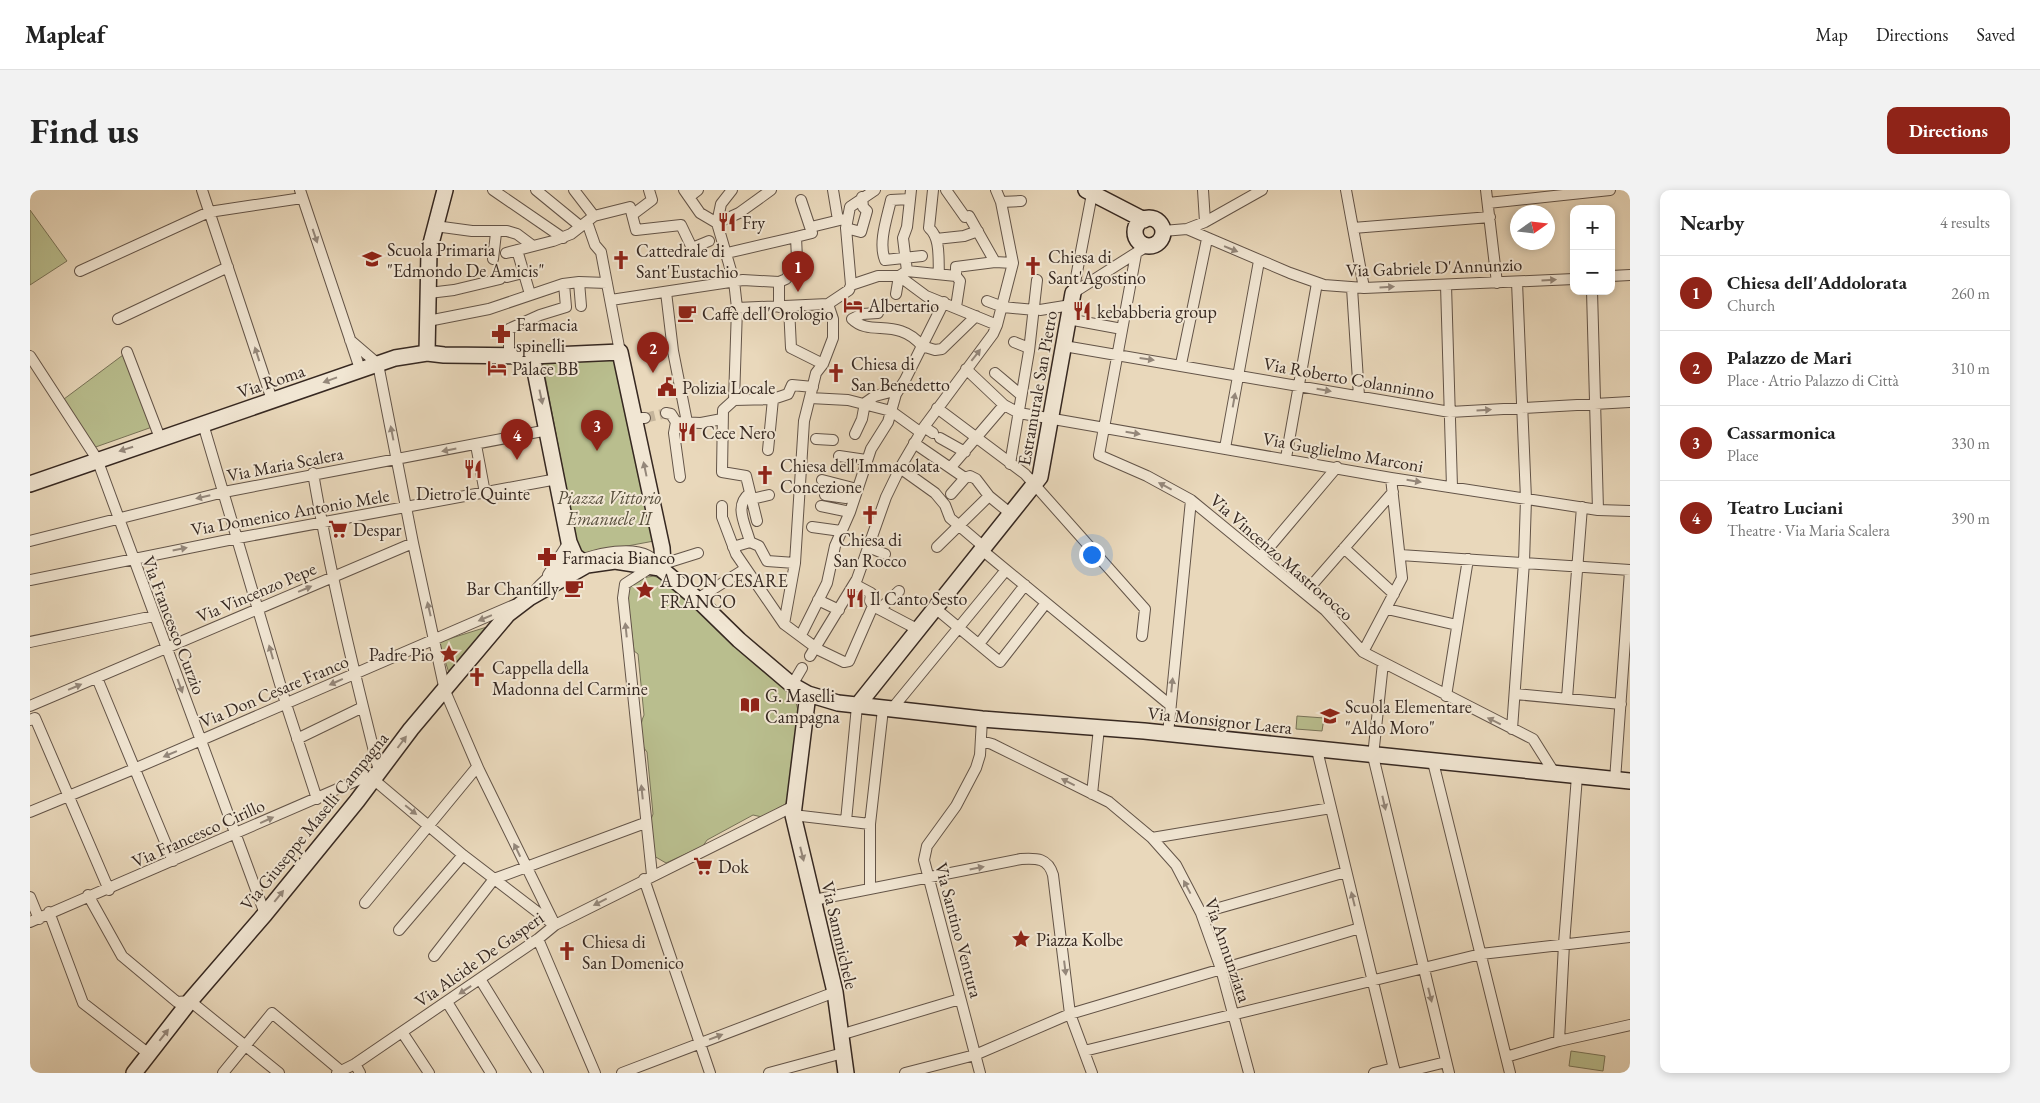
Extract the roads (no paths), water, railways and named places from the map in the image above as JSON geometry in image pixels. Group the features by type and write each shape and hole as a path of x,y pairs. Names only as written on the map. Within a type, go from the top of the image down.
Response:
{"street":[{"path":"202,190 272,400"},
{"path":"427,353 429,251 445,190"},
{"path":"488,201 493,190 563,238"},
{"path":"536,190 587,221"},
{"path":"574,190 595,245 601,252 620,352 662,548 658,567"},
{"path":"632,215 652,200 649,190"},
{"path":"698,190 686,193 700,213 717,223"},
{"path":"732,190 721,204 717,223 734,281 737,308 734,400"},
{"path":"717,223 739,213 771,190"},
{"path":"737,308 828,304 849,290 851,285 844,222 834,190"},
{"path":"844,222 850,207 862,197 870,195 875,190"},
{"path":"933,190 930,228 936,239 938,274"},
{"path":"946,190 954,208 965,217 969,216 995,262"},
{"path":"812,652 854,584 886,497 914,443 937,408 993,334 997,325 1013,263 1002,202 996,190"},
{"path":"1203,190 1205,222"},
{"path":"1163,231 1187,229 1205,222 1262,190"},
{"path":"1346,190 1364,288"},
{"path":"1486,190 1497,283"},
{"path":"1488,204 1610,190"},
{"path":"1089,192 1109,195 1144,220"},
{"name":"Estramurale San Pietro","path":"857,706 917,629 1035,485 1043,469 1089,192"},
{"path":"80,271 210,212 301,194 360,369"},
{"path":"896,294 903,273 905,257 903,238 907,228 910,194 891,200 882,247 885,260 905,257 922,256"},
{"path":"811,227 844,222 861,232 866,211 863,207 862,197"},
{"path":"727,253 812,233 801,200"},
{"path":"1002,202 1021,201"},
{"path":"506,253 563,238 587,221 630,207 636,230 681,225 692,248 709,241"},
{"path":"1353,228 1490,217"},
{"path":"1071,306 1142,250 1157,244 1161,240 1163,231 1157,221 1144,220 1139,222 1135,232 1142,250 1122,329 1104,428"},
{"path":"435,226 496,233 507,231 516,234 533,246"},
{"name":"Via Gabriele D'Annunzio","path":"1187,229 1259,261 1317,283 1352,288 1570,279"},
{"path":"936,239 964,236 978,231"},
{"path":"493,259 496,233"},
{"path":"611,300 734,281 778,282 786,279 789,275 788,264 797,260 796,237"},
{"path":"1180,364 1207,239"},
{"path":"974,246 984,241"},
{"path":"517,250 530,294"},
{"path":"1225,448 1259,261"},
{"path":"956,307 960,281 956,276 956,267 995,262 1013,263"},
{"path":"118,319 228,267"},
{"path":"428,293 454,290 523,273"},
{"path":"851,285 878,276 903,273 956,276"},
{"path":"903,273 926,296 997,325"},
{"path":"1615,276 1630,275"},
{"path":"1010,464 1036,310 1037,280"},
{"path":"428,321 489,309 564,284 579,282 607,283"},
{"path":"579,282 581,306"},
{"path":"778,282 791,348 823,364"},
{"path":"1512,730 1524,562 1526,499 1517,282"},
{"path":"1286,458 1317,283"},
{"path":"509,357 509,329 540,315 566,307 564,284"},
{"path":"1446,285 1452,487"},
{"path":"1352,288 1359,396"},
{"path":"666,292 673,351 688,422"},
{"path":"1592,295 1598,510"},
{"path":"987,301 1002,307 1036,310 1071,306 1122,329"},
{"path":"801,635 827,583 831,558 850,512 850,499 857,489 866,460 888,422 898,390 944,302"},
{"path":"784,624 795,563 808,438 810,398 816,373 823,364 833,338 834,319 828,304"},
{"path":"834,319 852,319 862,314 878,313"},
{"path":"852,319 862,326 906,332 922,346 935,350 942,349 976,316"},
{"path":"350,340 378,364 408,507 413,543 436,639 445,691 477,767 555,925"},
{"path":"1014,342 1029,348"},
{"name":"Via Roberto Colanninno","path":"1064,346 1180,364 1450,412 1630,402"},
{"path":"127,352 160,438"},
{"name":"Via Roma","path":"30,484 97,459 360,369 427,353 509,357 620,352"},
{"name":"Via Francesco Curzio","path":"30,356 97,459 117,518 265,914"},
{"path":"532,356 569,542 583,563 547,578"},
{"name":"Via Guglielmo Marconi","path":"966,369 1004,405 1019,413 1286,458 1391,478 1598,510 1630,511"},
{"path":"995,373 1021,395"},
{"path":"757,520 746,476 722,472 722,419 724,409 734,400 774,399 788,394 792,385 813,387"},
{"path":"855,434 862,419 865,403 875,396 898,390"},
{"path":"810,398 865,403 891,410 964,452"},
{"path":"768,450 774,399"},
{"path":"951,467 1004,405"},
{"path":"937,408 977,436 1035,485 1145,609 1142,636"},
{"path":"666,413 671,414 676,422 674,433 680,477"},
{"path":"676,422 722,419"},
{"path":"203,424 286,704 317,799"},
{"name":"Via Vincenzo Mastrorocco","path":"1104,428 1099,455 1147,476 1191,500 1325,610 1363,652 1512,730 1533,739 1555,774"},
{"name":"Via Maria Scalera","path":"30,541 224,492 313,473 397,460 548,430"},
{"path":"808,438 833,440"},
{"path":"914,443 965,478"},
{"path":"476,445 486,492"},
{"path":"839,456 866,460"},
{"path":"1262,557 1337,467"},
{"path":"900,468 935,493 945,505 950,518 961,526 1006,570 1170,705"},
{"path":"313,473 321,522 363,708 376,775 463,855 555,925"},
{"path":"951,494 965,478 970,476 976,478 989,496 1011,514"},
{"path":"1363,652 1402,578 1391,478"},
{"name":"Via Domenico Antonio Mele","path":"30,580 132,558 557,479"},
{"path":"822,480 857,489"},
{"path":"1304,593 1393,492"},
{"path":"825,494 850,499"},
{"path":"750,542 741,508 743,500 751,496 769,495"},
{"path":"937,547 961,526 989,496"},
{"path":"1168,734 1191,500"},
{"path":"722,506 722,516 734,547 745,568 784,624 801,635 812,652 847,663 877,607 899,591"},
{"path":"821,506 850,512"},
{"path":"1567,698 1582,507"},
{"path":"812,527 841,531"},
{"path":"529,598 547,578 569,542"},
{"path":"734,547 750,542 759,546 767,560 795,563"},
{"name":"Via Vincenzo Pepe","path":"30,706 413,543"},
{"path":"868,547 885,554"},
{"path":"1344,548 1394,594"},
{"path":"698,553 658,567 630,580 623,589 645,823 648,877 710,1073"},
{"path":"1400,555 1524,562 1630,571 1621,704 1623,781"},
{"path":"1446,696 1468,559"},
{"name":"Via Giuseppe Maselli Campagna","path":"134,1073 190,1001 265,914 411,729 508,614 583,563 615,561 658,567"},
{"name":"Via Monsignor Laera","path":"658,567 697,599 739,640 792,685 808,694 838,703 887,710 1168,734 1623,781"},
{"path":"697,599 745,568"},
{"path":"870,889 870,824 887,710 959,628 1006,570"},
{"path":"854,584 871,593 870,601 877,607 917,629"},
{"path":"979,644 1025,586"},
{"name":"Via Don Cesare Franco","path":"30,812 200,741 529,598"},
{"path":"818,600 838,610"},
{"path":"935,608 1000,662 1046,603"},
{"path":"1387,609 1458,625"},
{"path":"30,642 154,616"},
{"path":"1383,663 1373,756 1449,1073"},
{"path":"792,685 802,668"},
{"path":"97,678 173,861"},
{"path":"808,694 793,810 870,824"},
{"path":"1515,694 1621,704"},
{"path":"846,821 857,706"},
{"path":"297,739 363,708"},
{"path":"30,720 35,718 70,796 108,890"},
{"name":"Via Santino Ventura","path":"980,1073 924,860 924,852 970,782 980,755 982,719"},
{"path":"1092,794 1100,728"},
{"name":"Via Annunziata","path":"980,741 992,744 1110,802 1152,838 1176,865 1201,913 1221,969 1249,1073"},
{"path":"1317,750 1373,981 1397,1071"},
{"path":"1433,762 1510,1073"},
{"path":"365,903 477,767"},
{"name":"Via Francesco Cirillo","path":"34,920 49,912 108,890 376,775"},
{"path":"1559,1041 1564,944 1577,776"},
{"path":"1152,838 1331,808"},
{"name":"Via Alcide De Gasperi","path":"339,1072 358,1069 402,1032 538,939 555,925 648,877 793,810"},
{"name":"Via Sammichele","path":"793,810 835,992 846,1073"},
{"path":"434,956 494,879 645,823"},
{"path":"399,930 463,855"},
{"path":"814,900 1021,859 1036,858 1045,860 1052,874 1070,1014 1092,1073"},
{"path":"1201,913 1346,872"},
{"path":"88,896 122,956 176,1002 190,1001 279,1073"},
{"path":"30,897 34,920"},
{"path":"49,912 83,1003 149,1054"},
{"path":"905,1073 975,1055 1070,1014 1360,928"},
{"path":"1084,1051 1481,954 1630,936"},
{"path":"538,939 595,1073"},
{"path":"480,979 538,1073"},
{"path":"622,1073 835,992"},
{"path":"840,1035 960,998"},
{"path":"447,1002 491,1073"},
{"path":"223,1073 272,1014 339,1072"},
{"path":"1506,1056 1630,1024"},
{"path":"402,1032 429,1073"},
{"path":"769,1073 843,1053"},
{"path":"1374,1073 1446,1062"}],"tunnel":[{"path":"645,418 666,413"}],"place":[{"name":"Fry","path":"727,222"},
{"name":"Scuola Primaria \"Edmondo De Amicis\"","path":"372,259"},
{"name":"Cattedrale di Sant'Eustachio","path":"621,260"},
{"name":"Chiesa di Sant'Agostino","path":"1033,266"},
{"name":"Chiesa dell'Addolorata","path":"798,292"},
{"name":"Albertario","path":"853,305"},
{"name":"kebabberia group","path":"1082,311"},
{"name":"Caffè dell'Orologio","path":"687,313"},
{"name":"Farmacia spinelli","path":"501,334"},
{"name":"Palace BB","path":"497,368"},
{"name":"Palazzo de Mari","path":"653,373"},
{"name":"Chiesa di San Benedetto","path":"836,373"},
{"name":"Polizia Locale","path":"667,387"},
{"name":"Cece Nero","path":"687,432"},
{"name":"Cassarmonica","path":"597,451"},
{"name":"Teatro Luciani","path":"517,460"},
{"name":"Dietro le Quinte","path":"473,469"},
{"name":"Chiesa dell'Immacolata Concezione","path":"765,475"},
{"name":"Chiesa di San Rocco","path":"870,515"},
{"name":"Despar","path":"338,529"},
{"name":"Farmacia Bianco","path":"547,557"},
{"name":"Bar Chantilly","path":"574,588"},
{"name":"A DON CESARE FRANCO","path":"645,590"},
{"name":"Il Canto Sesto","path":"855,598"},
{"name":"Padre Pio","path":"449,654"},
{"name":"Cappella della Madonna del Carmine","path":"477,677"},
{"name":"G. Maselli Campagna","path":"750,705"},
{"name":"Scuola Elementare \"Aldo Moro\"","path":"1330,716"},
{"name":"Dok","path":"703,866"},
{"name":"Piazza Kolbe","path":"1021,939"},
{"name":"Chiesa di San Domenico","path":"567,951"}],"park label":[{"name":"Piazza Vittorio Emanuele II","path":"609,507"}]}
